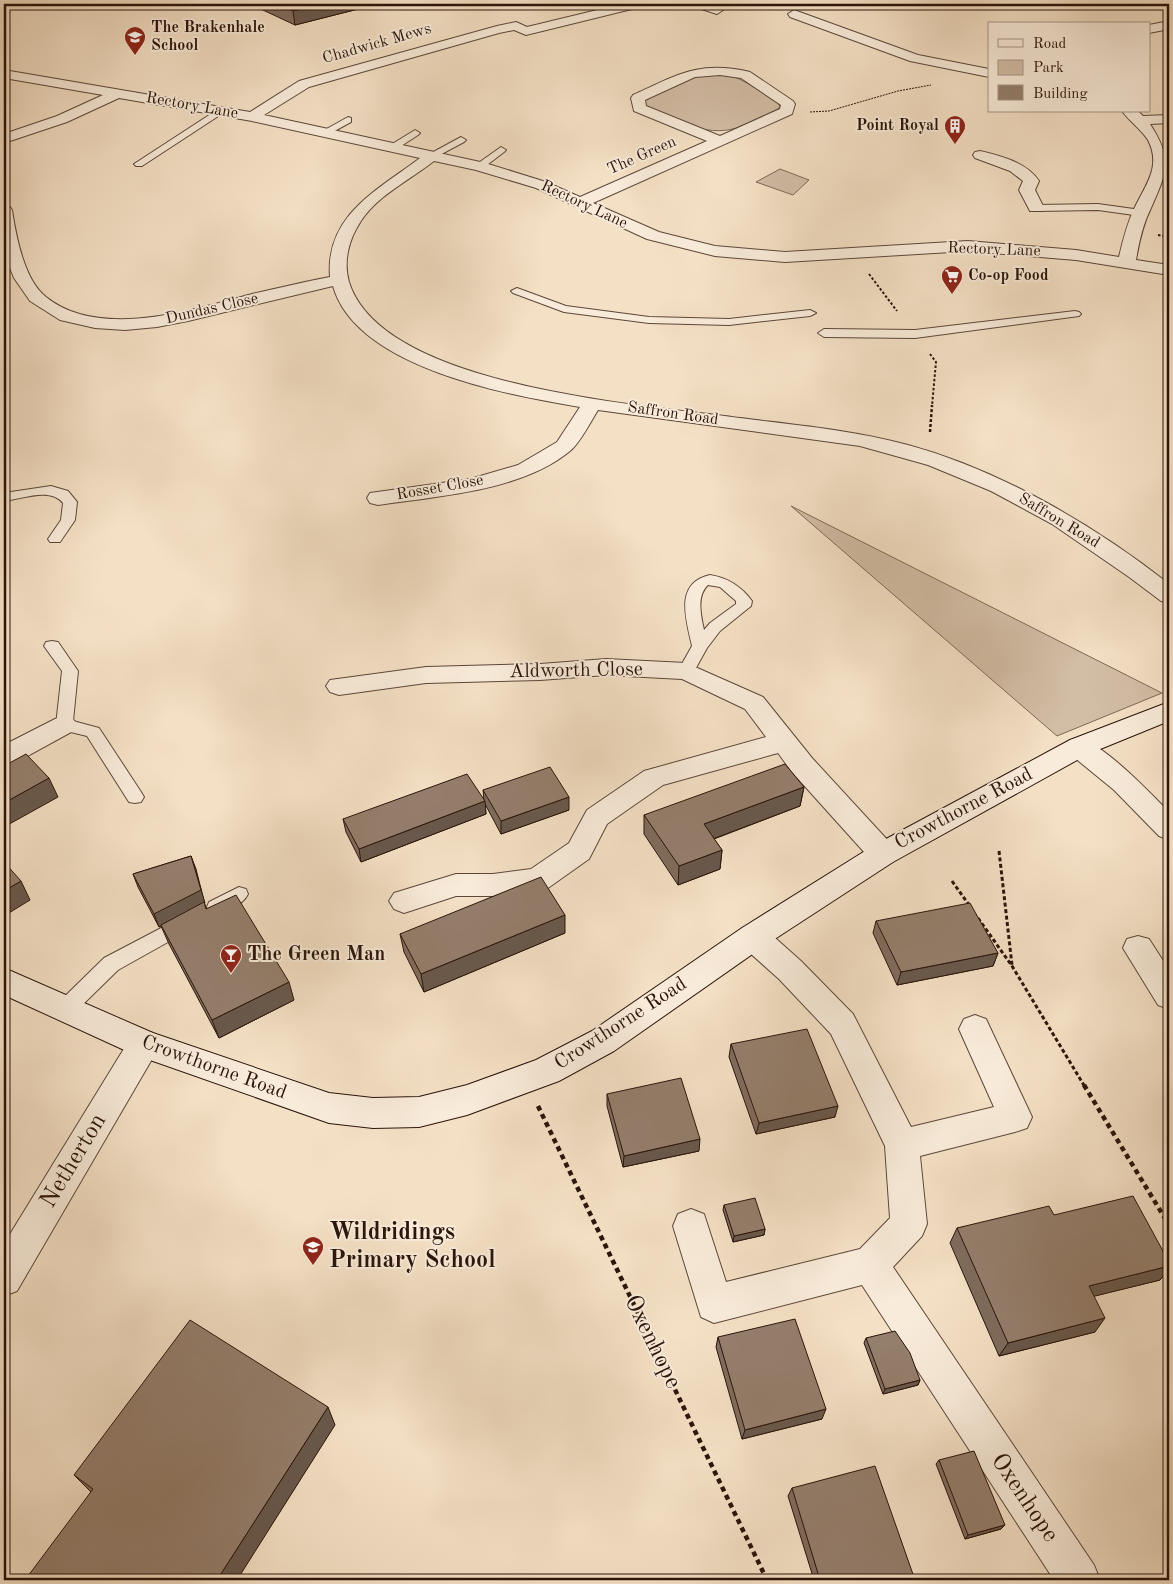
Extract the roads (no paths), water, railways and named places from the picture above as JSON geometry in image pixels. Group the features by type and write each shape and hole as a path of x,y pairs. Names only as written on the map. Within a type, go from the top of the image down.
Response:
{"street":[{"name":"Chadwick Mews","path":"252,116 304,84 343,71 497,30 516,26 526,31 636,4"},
{"path":"699,4 717,10"},
{"path":"794,14 915,58 988,73"},
{"path":"1150,29 1169,25"},
{"name":"The Green","path":"578,203 720,141 787,111 788,104 745,76 720,71 692,73 638,98 639,108 720,141"},
{"name":"Rectory Lane","path":"4,74 252,116 480,166 523,178 653,236 696,247 740,254 785,257 968,246 1076,255 1169,270"},
{"path":"4,139 53,124 85,111 118,93"},
{"path":"1134,116 1169,119"},
{"path":"1127,264 1128,248 1140,213 1160,173 1161,153 1153,136 1134,116"},
{"path":"980,155 1018,169 1027,175 1031,182 1028,190 1036,208"},
{"path":"338,280 338,263 344,240 352,223 373,199 431,156"},
{"name":"Dundas Close","path":"4,210 9,245 17,271 39,301 63,315 101,323 150,322 186,318 275,294 338,280"},
{"name":"Saffron Road","path":"338,280 352,308 394,345 464,376 592,404 869,442 927,458 967,472 1030,501 1081,532 1169,596"},
{"name":"Rosset Close","path":"378,498 473,485 525,469 564,446 592,404"},
{"name":"Aldworth Close","path":"339,686 371,670 426,675 540,672 606,667 686,671 754,703 802,765 883,854"},
{"name":"Crowthorne Road","path":"4,981 144,1044 329,1108 373,1113 419,1112 466,1100 548,1071 603,1040 753,937 883,854 1079,747 1169,711"},
{"path":"4,757 64,725"},
{"path":"404,901 456,885 493,885 538,880 579,851 597,817 654,778 784,742"},
{"path":"1079,747 1124,783 1169,829"},
{"path":"691,1226 714,1304 870,1265 909,1224 902,1146 842,1024 790,970 753,937"},
{"path":"1138,948 1169,996"},
{"path":"902,1146 1016,1117 975,1029"},
{"name":"Netherton","path":"4,1278 144,1044"},
{"name":"Oxenhope","path":"870,1265 1079,1580"}],"lane":[{"path":"138,164 220,111"},
{"path":"326,132 348,120"},
{"path":"392,148 415,133"},
{"path":"431,156 461,140"},
{"path":"480,166 501,150"},
{"path":"1036,208 1098,207 1140,213"},
{"path":"517,291 564,309 649,320 729,322 810,312"},
{"path":"824,333 915,334 1075,314"},
{"path":"4,497 51,490 63,494 70,502 68,520 55,539"},
{"path":"52,646 70,671 64,725 93,732 135,797"},
{"path":"686,671 700,646"},
{"path":"65,1008 111,964 239,894"}],"place":[{"name":"The Brakenhale School","path":"135,56"},
{"name":"Point Royal","path":"955,145"},
{"name":"Co-op Food","path":"952,295"},
{"name":"The Green Man","path":"231,974"},
{"name":"Wildridings Primary School","path":"313,1266"}]}
